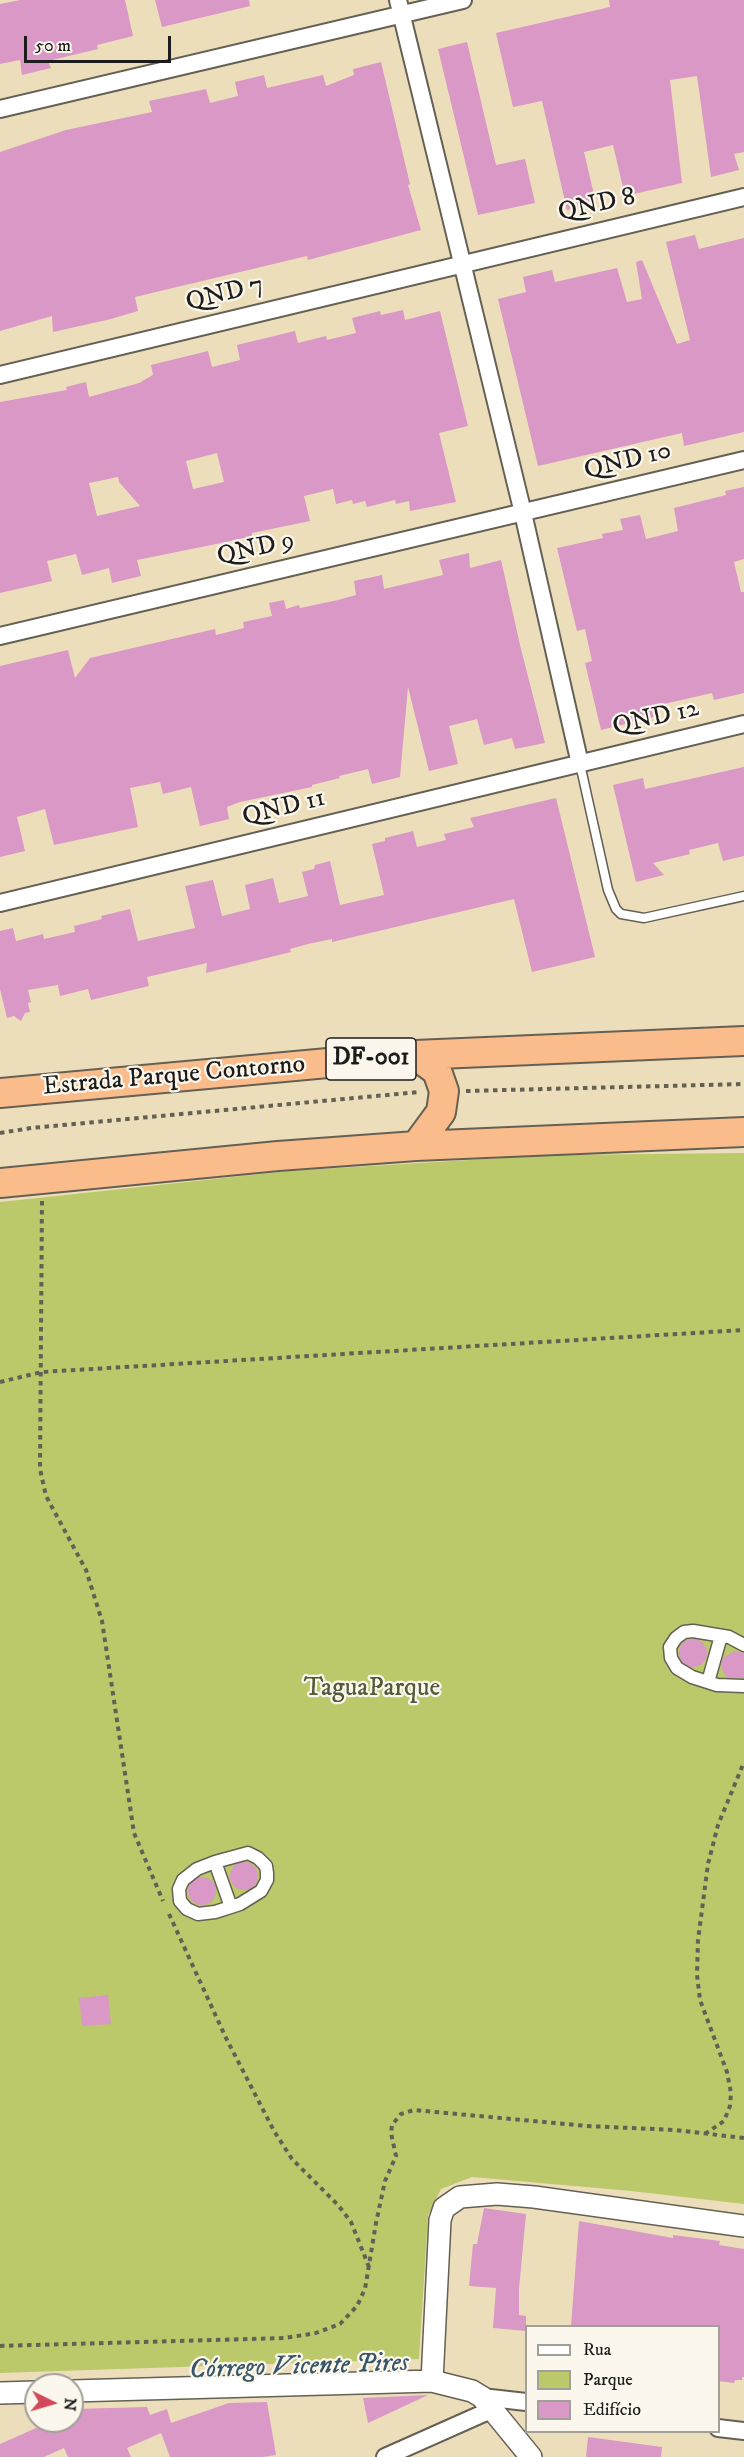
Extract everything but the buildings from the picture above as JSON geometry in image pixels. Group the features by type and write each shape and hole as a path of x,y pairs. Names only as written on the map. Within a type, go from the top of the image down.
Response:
{"highway":[{"name":"Estrada Parque Contorno","path":"0,1093 416,1056 744,1041"},
{"path":"416,1056 437,1071 444,1091 441,1112 416,1146"},
{"path":"0,1183 42,1177 278,1156 416,1146 744,1132"}],"street":[{"path":"0,109 400,7 462,0"},
{"path":"400,7 523,513 580,764"},
{"name":"QND 8","path":"462,264 744,197"},
{"name":"QND 7","path":"0,375 462,264"},
{"name":"QND 10","path":"523,513 744,460"},
{"name":"QND 9","path":"0,636 523,513"},
{"name":"QND 12","path":"580,764 744,724"},
{"name":"QND 11","path":"0,903 580,764"},
{"path":"744,1645 721,1636 693,1630 684,1632 670,1647 671,1658 677,1668 708,1682 725,1686 744,1686"},
{"path":"708,1682 721,1636"},
{"path":"248,1853 258,1858 266,1866 267,1880 261,1891 231,1907 198,1914 188,1909 180,1900 179,1889 183,1880 198,1869 215,1862 248,1853"},
{"path":"215,1862 231,1907"},
{"path":"432,2381 440,2220 444,2208 460,2197 497,2194 534,2197 744,2226"},
{"path":"84,2391 432,2381 472,2391 488,2403 531,2457"},
{"path":"0,2393 24,2392"},
{"path":"385,2457 488,2403 525,2402"},
{"path":"720,2428 744,2431"}],"lane":[{"path":"580,764 605,879 618,912 630,917 644,918 744,896"}],"path":[{"path":"0,1133 444,1091 744,1084"},
{"path":"42,1177 40,1468 46,1496 86,1570 102,1620 134,1833 187,1955 274,2131 292,2159 351,2222 369,2267"},
{"path":"0,1382 42,1372 744,1330"},
{"path":"705,2134 724,2121 730,2106 731,2093 727,2072 700,2000 697,1975 702,1905 718,1825 744,1762"},
{"path":"0,2346 285,2338 316,2333 340,2324 349,2316 365,2289 383,2192 396,2156 391,2133 392,2125 401,2114 414,2110 587,2126 675,2130 744,2138"}],"green space":[{"name":"TaguaParque","path":"744,1153 744,2204 472,2177 441,2189 428,2215 419,2359 0,2373 0,1202 289,1171 550,1155"}],"water label":[{"name":"Córrego Vicente Pires","path":"299,2368"}]}
